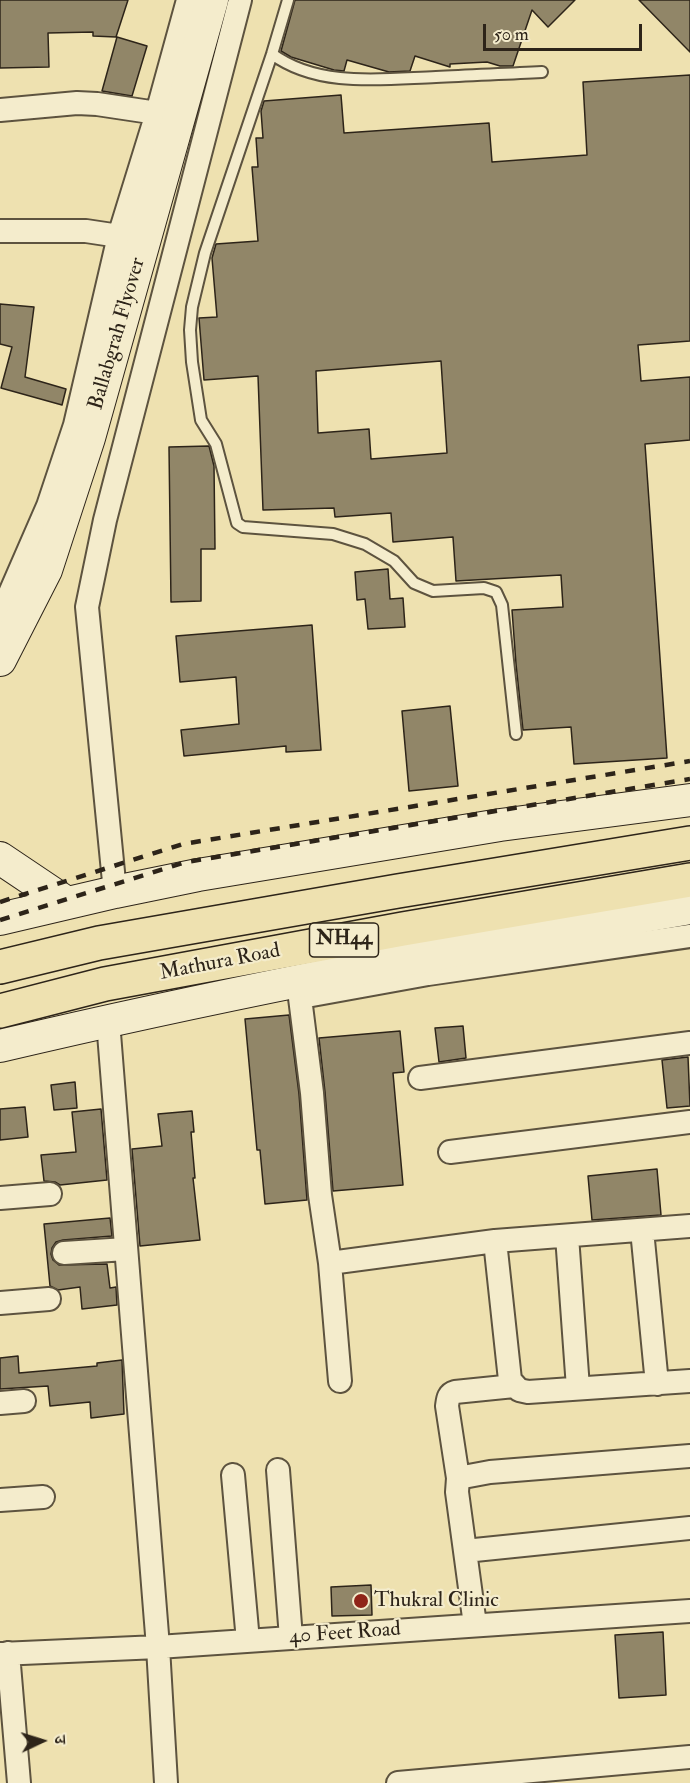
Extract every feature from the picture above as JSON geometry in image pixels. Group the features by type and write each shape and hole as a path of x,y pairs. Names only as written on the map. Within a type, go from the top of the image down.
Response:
{"highway":[{"name":"Mathura Road","path":"0,967 99,943 690,843"},
{"name":"Mathura Road","path":"0,1011 105,984 403,929 690,880"}],"main road":[{"name":"Ballabgrah Flyover","path":"0,660 46,570 89,438 212,0"},
{"path":"0,919 198,875 500,825 690,800"},
{"path":"0,858 67,903"},
{"path":"0,1046 108,1021 299,990 475,945 690,908"}],"street":[{"path":"0,616 48,506 75,425 119,236 157,113 188,0"},
{"path":"115,892 87,608 105,520 240,0"},
{"path":"0,110 87,104 126,107 157,113"},
{"path":"0,231 86,231 119,236"},
{"path":"340,1381 330,1263 320,1195 312,1093 299,990 690,936"},
{"path":"108,1021 158,1647 166,1783"},
{"path":"420,1078 690,1043"},
{"path":"450,1152 690,1122"},
{"path":"0,1198 50,1194"},
{"path":"330,1263 495,1242 690,1226"},
{"path":"642,1230 657,1383"},
{"path":"567,1236 578,1388"},
{"path":"495,1242 510,1380 519,1390 528,1392 690,1381"},
{"path":"64,1253 126,1249"},
{"path":"0,1303 49,1299"},
{"path":"475,1625 457,1492 458,1478 447,1406 448,1397 455,1392 514,1386"},
{"path":"0,1403 24,1401"},
{"path":"458,1478 490,1472 690,1456"},
{"path":"278,1470 291,1638"},
{"path":"233,1475 248,1641"},
{"path":"0,1500 43,1497"},
{"path":"465,1551 690,1528"},
{"name":"40 Feet Road","path":"4,1653 158,1647 690,1611"},
{"path":"4,1653 19,1783"},
{"path":"398,1783 690,1757"}],"lane":[{"path":"288,0 205,253 192,308 190,330 192,362 201,420 216,444 237,523 243,527 333,534 365,544 394,561 414,583 433,591 484,588 495,592 502,605 516,734"},
{"path":"272,54 283,62 302,69 332,77 363,80 542,72"}],"building":[{"path":"0,0 128,0 116,37 93,36 93,32 48,33 49,67 0,68"},
{"path":"295,0 575,0 548,27 532,10 513,66 500,66 487,62 450,64 450,67 415,56 410,71 389,72 347,60 344,71 334,70 291,57 281,51"},
{"path":"639,0 690,0 690,52"},
{"path":"117,37 147,46 132,96 102,91"},
{"path":"690,75 690,341 638,345 641,381 690,377 690,440 645,444 667,758 574,764 571,727 523,730 512,610 563,607 561,575 456,581 453,537 393,542 391,513 335,517 334,508 263,510 258,376 204,380 199,318 217,317 212,258 216,244 258,241 252,167 258,167 256,138 263,138 261,111 264,101 341,95 344,133 489,123 492,162 587,155 583,82","holes":["441,361 447,453 371,459 369,429 318,433 316,371"]},
{"path":"0,304 34,307 25,377 66,389 62,405 1,388 12,347 0,344"},
{"path":"209,446 214,466 215,549 201,549 201,601 171,602 169,447"},
{"path":"388,569 390,599 403,598 405,627 368,629 365,599 357,600 355,572"},
{"path":"312,625 321,750 286,752 286,746 184,756 181,730 239,724 236,677 180,682 176,636"},
{"path":"450,706 458,786 409,791 402,711"},
{"path":"289,1015 299,1094 307,1200 265,1204 260,1150 257,1150 245,1019"},
{"path":"463,1026 466,1058 439,1062 435,1028"},
{"path":"400,1031 404,1072 393,1073 403,1185 333,1191 319,1038"},
{"path":"688,1057 690,1106 667,1108 662,1060"},
{"path":"75,1082 77,1108 54,1110 51,1085"},
{"path":"25,1107 28,1137 0,1140 0,1109"},
{"path":"101,1109 107,1180 60,1185 44,1181 41,1155 76,1152 72,1112"},
{"path":"192,1111 194,1132 191,1132 195,1178 193,1178 200,1240 140,1246 132,1149 162,1146 158,1114"},
{"path":"657,1169 661,1215 592,1220 588,1176"},
{"path":"110,1218 112,1236 63,1240 56,1242 52,1248 53,1260 59,1265 107,1264 110,1288 116,1287 117,1305 82,1309 80,1287 58,1290 50,1286 44,1224"},
{"path":"18,1356 19,1373 97,1366 97,1363 122,1360 124,1414 91,1418 90,1402 50,1406 48,1386 0,1389 0,1358"},
{"path":"371,1585 372,1615 332,1616 331,1587"},
{"path":"663,1632 666,1695 619,1698 615,1635"}],"railway":[{"path":"0,902 183,844 690,761"},
{"path":"0,920 186,862 690,779"}],"place":[{"name":"Thukral Clinic","path":"361,1601"}]}
